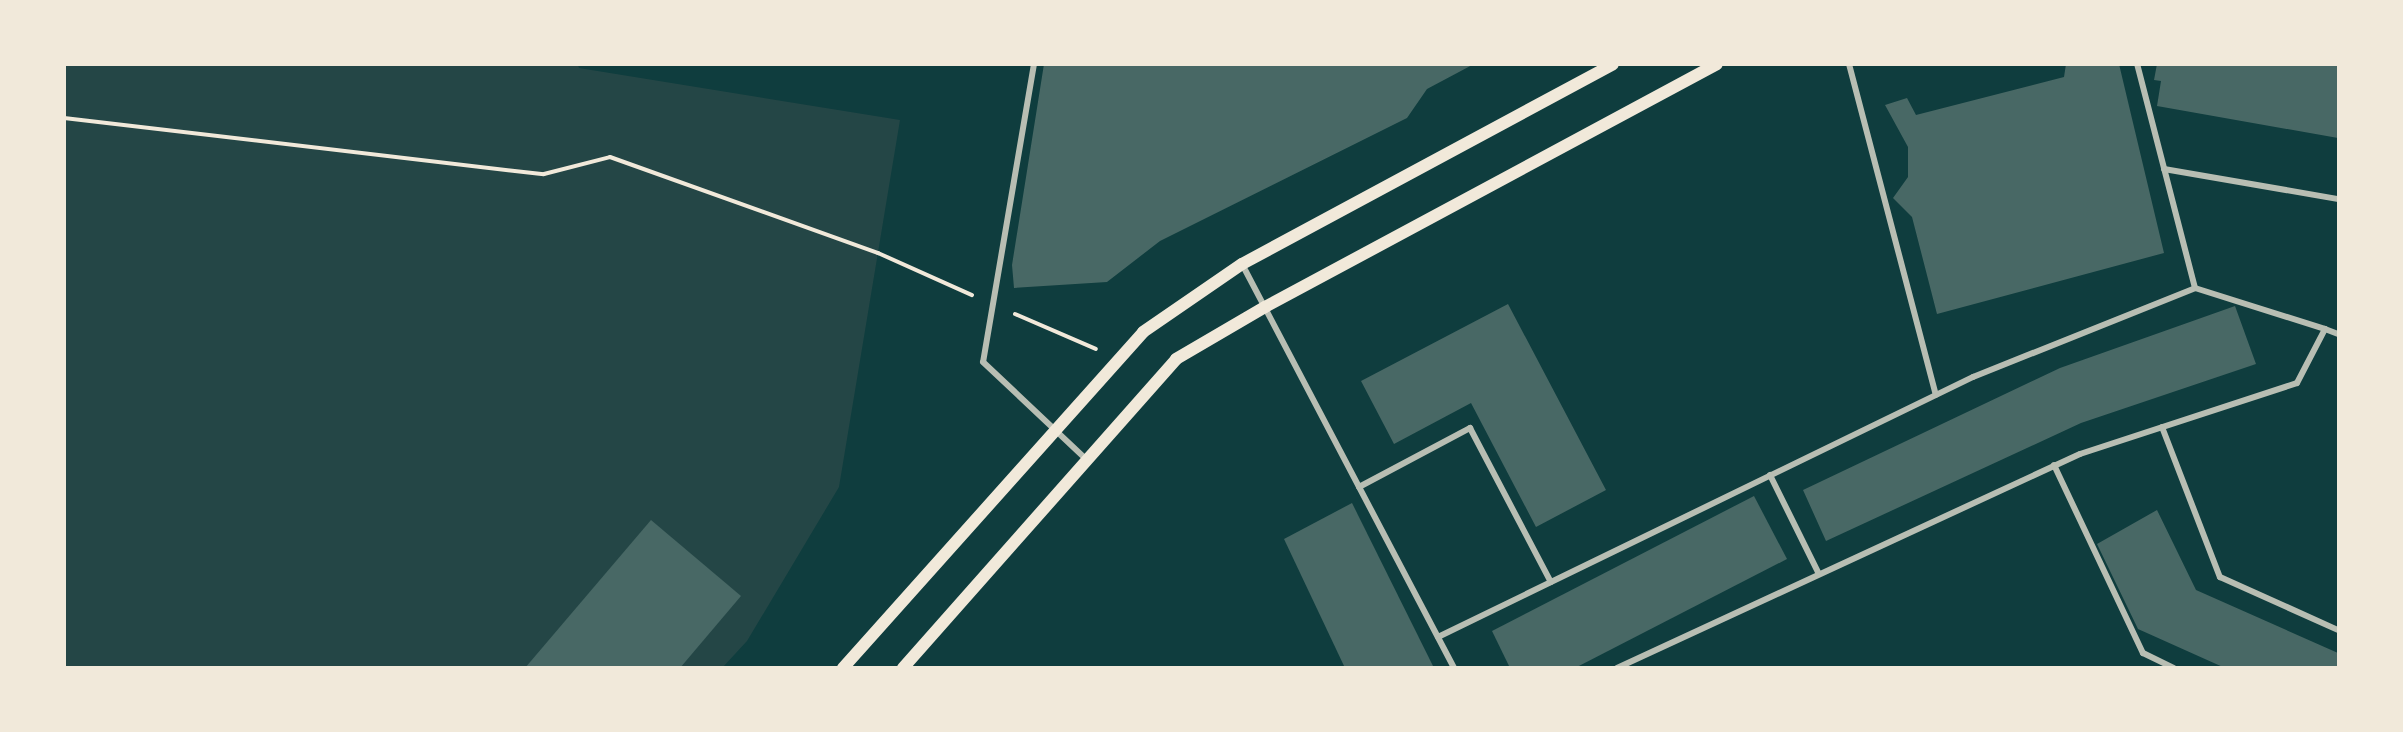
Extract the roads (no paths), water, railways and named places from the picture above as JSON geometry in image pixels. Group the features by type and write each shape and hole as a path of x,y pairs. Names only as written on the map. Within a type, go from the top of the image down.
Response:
{"main road":[{"path":"843,668 1143,332 1242,264 1612,64"},
{"path":"903,668 1176,359 1265,307 1717,64"}],"street":[{"path":"1034,64 983,362 1087,460"},
{"path":"1849,64 1936,395"},
{"path":"2137,64 2195,288"},
{"path":"2164,169 2338,198"},
{"path":"1242,264 1454,668"},
{"path":"1438,637 1973,377 2195,288 2338,334"},
{"path":"1617,668 2080,454 2297,383 2325,329"},
{"path":"2162,427 2220,577 2338,630"},
{"path":"1359,487 1470,428 1551,582"},
{"path":"2055,465 2143,653 2175,668"},
{"path":"1770,475 1819,574"}]}
